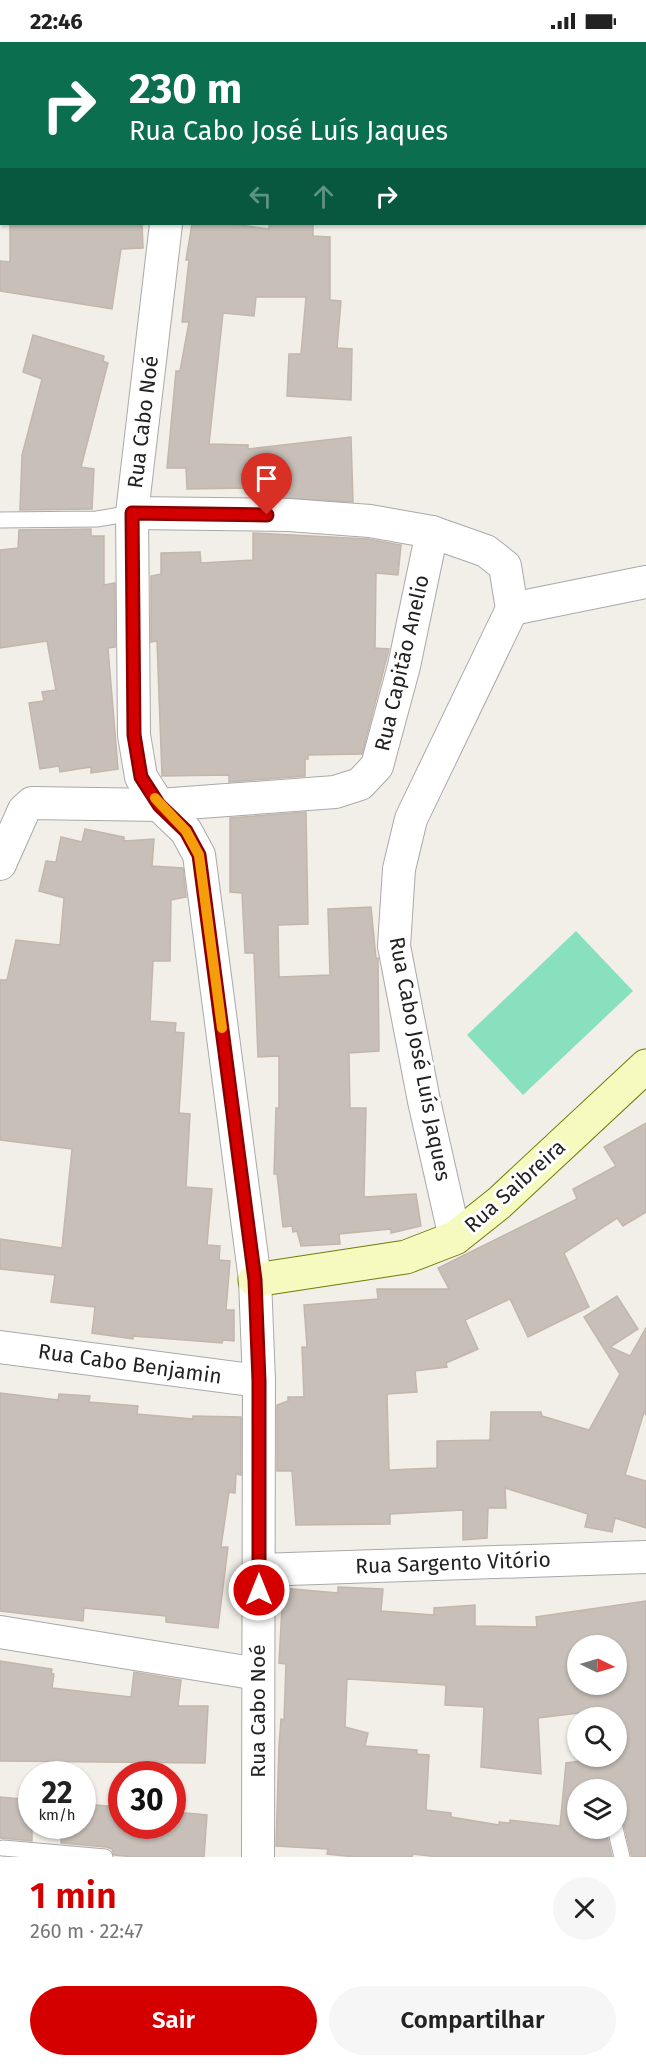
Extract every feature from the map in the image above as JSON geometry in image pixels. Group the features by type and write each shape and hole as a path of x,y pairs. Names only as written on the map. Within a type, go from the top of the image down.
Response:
{"street":[{"name":"Rua Cabo Noé","path":"166,225 132,513 134,735 141,777 159,805 186,831 199,855 255,1280 259,1381 258,1857"},
{"path":"132,513 289,515 370,521 432,532 486,550 505,566 512,609 646,582"},
{"name":"Rua Capitão Anelio","path":"0,864 24,810 32,803 159,805 335,792 360,784 377,766 404,666 432,532"},
{"name":"Rua Cabo José Luís Jaques","path":"455,1238 424,1101 394,946 399,869 411,819 512,609"},
{"name":"Rua Saibreira","path":"255,1280 406,1257 455,1238 499,1203 646,1066"},
{"name":"Rua Cabo Benjamin","path":"0,1347 259,1381"},
{"name":"Rua Sargento Vitório","path":"259,1569 646,1557"},
{"path":"0,1632 258,1674"}],"lane":[{"path":"0,520 98,519 132,513"},
{"path":"618,1839 622,1857"},
{"path":"3,1848 105,1857"}],"green space":[{"path":"576,931 633,991 523,1095 467,1035"}],"building":[{"path":"10,225 142,225 143,248 121,249 112,309 0,291 0,261 10,262"},
{"path":"192,225 240,225 269,229 269,225 313,225 313,236 330,237 330,300 341,301 337,348 352,349 351,400 287,396 289,354 301,354 306,297 256,297 254,316 223,313 209,444 248,445 248,449 351,437 353,502 252,497 250,488 187,489 186,468 167,468 176,371 180,371 189,322 182,322 189,260 186,260"},
{"path":"33,335 104,356 103,361 108,363 81,467 94,469 92,509 20,510 22,455 42,379 23,372"},
{"path":"91,529 91,536 104,536 104,585 115,583 115,647 108,648 118,769 91,773 91,767 60,772 59,766 40,769 29,703 44,701 42,692 56,690 47,641 0,648 0,550 18,548 19,530"},
{"path":"253,533 368,539 401,545 398,575 376,573 375,648 389,649 362,754 308,755 308,759 305,759 305,776 229,782 229,775 162,776 157,641 151,642 151,576 161,574 161,553 200,552 201,563 253,560"},
{"path":"306,812 308,924 278,925 279,977 330,975 328,909 371,907 376,958 378,958 379,1051 349,1053 350,1108 366,1108 364,1197 416,1194 421,1226 391,1233 391,1229 339,1234 340,1244 301,1246 297,1231 293,1232 292,1226 283,1227 277,1174 274,1174 276,1108 279,1108 279,1056 258,1057 254,953 245,953 242,893 230,892 230,818"},
{"path":"85,829 124,837 124,841 154,839 152,866 183,868 186,897 171,900 170,961 153,961 150,1021 176,1023 175,1032 184,1033 179,1113 190,1114 186,1187 212,1189 207,1245 220,1246 219,1260 230,1261 226,1310 234,1310 234,1341 223,1340 222,1343 133,1336 133,1339 92,1333 95,1307 51,1302 55,1275 0,1269 0,1239 62,1248 72,1149 0,1140 0,980 7,980 16,940 60,945 64,898 39,891 46,861 56,862 61,837 82,842"},
{"path":"646,1123 646,1212 623,1226 617,1218 564,1253 589,1307 528,1337 510,1299 465,1320 478,1349 446,1363 447,1367 415,1371 417,1392 387,1394 389,1470 437,1468 437,1441 490,1440 491,1412 541,1412 542,1416 589,1430 620,1374 584,1317 617,1296 638,1329 610,1347 630,1356 646,1328 646,1415 644,1412 625,1475 646,1481 646,1528 615,1518 612,1532 585,1527 588,1514 505,1488 506,1508 488,1508 487,1538 463,1540 463,1510 390,1514 390,1524 296,1525 292,1471 277,1471 277,1405 288,1401 288,1397 304,1397 302,1347 307,1347 304,1305 378,1299 377,1289 449,1289 438,1268 577,1199 573,1189 616,1166 604,1147"},
{"path":"0,1393 58,1400 59,1394 90,1396 89,1402 138,1406 137,1414 193,1419 193,1416 241,1417 241,1475 236,1474 235,1493 229,1492 221,1547 228,1547 218,1628 166,1622 166,1616 84,1608 83,1621 0,1611"},
{"path":"338,1587 383,1589 381,1611 434,1615 434,1608 475,1605 475,1626 537,1627 536,1617 646,1601 646,1857 632,1857 627,1837 627,1779 567,1779 567,1839 608,1839 612,1857 438,1857 413,1854 412,1857 355,1857 327,1854 328,1849 276,1846 279,1746 281,1719 284,1720 286,1664 279,1663 283,1588 338,1593"},
{"path":"0,1661 52,1669 51,1673 54,1674 52,1688 131,1697 134,1672 181,1680 178,1706 208,1706 205,1763 186,1763 186,1761 0,1761"},
{"path":"0,1797 18,1799 18,1839 32,1839 32,1841 0,1838"},
{"path":"96,1805 108,1806 108,1839 186,1839 186,1813 207,1815 204,1857 134,1857 114,1855 112,1849 106,1847 61,1843 61,1839 96,1839"}],"slow traffic":[{"path":"155,798 159,805 186,831 199,855 222,1028"}],"route":[{"path":"259,1590 259,1381 255,1280 199,855 186,831 159,805 141,777 134,735 132,513 267,515"}]}
